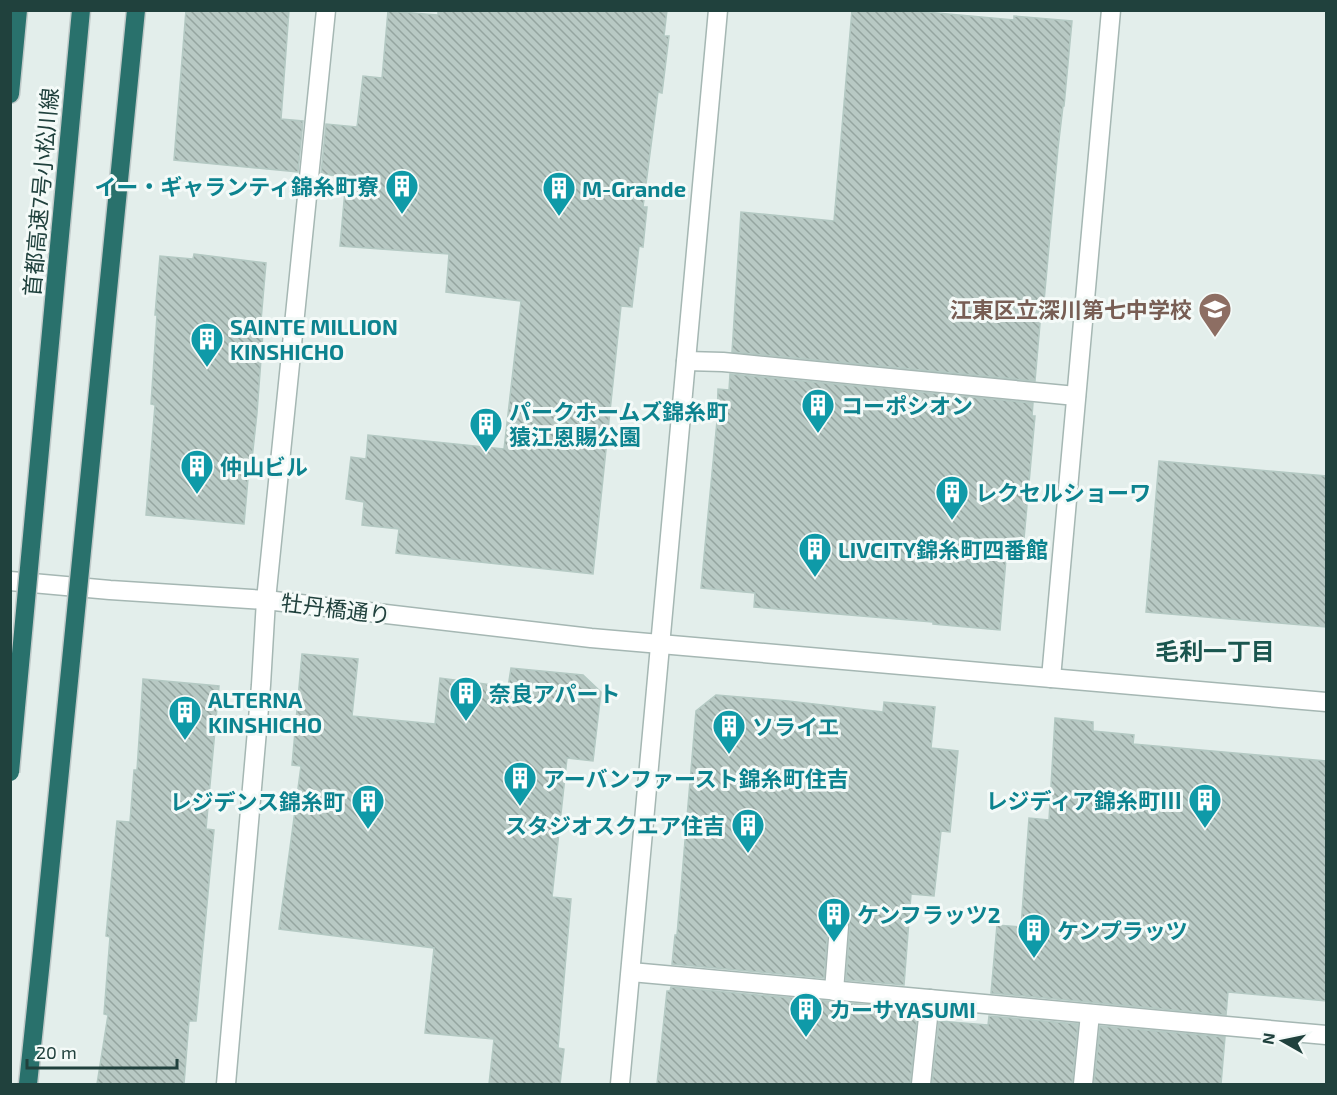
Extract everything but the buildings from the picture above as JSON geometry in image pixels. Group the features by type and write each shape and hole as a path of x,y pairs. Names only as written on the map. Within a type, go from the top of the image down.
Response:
{"highway":[{"name":"首都高速7号小松川線","path":"10,94 18,10"},
{"name":"首都高速7号小松川線","path":"10,772 81,10"},
{"path":"28,1084 136,10"}],"street":[{"path":"226,1084 260,697 266,600 326,10"},
{"path":"620,1084 718,10"},
{"path":"1051,678 1111,10"},
{"path":"686,361 735,363 1076,396"},
{"name":"牡丹橋通り","path":"10,581 266,600 591,638 1326,702"},
{"path":"834,991 839,926"},
{"path":"631,972 1326,1035"},
{"path":"921,1084 930,999"},
{"path":"1083,1084 1090,1014"}],"place":[{"name":"イー・ギャランティ錦糸町寮","path":"402,215"},
{"name":"M-Grande","path":"559,217"},
{"name":"江東区立深川第七中学校","path":"1215,338"},
{"name":"SAINTE MILLION KINSHICHO","path":"207,368"},
{"name":"コーポシオン","path":"818,434"},
{"name":"パークホームズ錦糸町 猿江恩賜公園","path":"486,453"},
{"name":"仲山ビル","path":"197,495"},
{"name":"レクセルショーワ","path":"952,521"},
{"name":"LIVCITY錦糸町四番館","path":"815,578"},
{"name":"奈良アパート","path":"466,722"},
{"name":"ALTERNA KINSHICHO","path":"185,741"},
{"name":"ソライエ","path":"729,755"},
{"name":"アーバンファースト錦糸町住吉","path":"520,807"},
{"name":"レジディア錦糸町Ⅲ","path":"1205,829"},
{"name":"レジデンス錦糸町","path":"368,830"},
{"name":"スタジオスクエア住吉","path":"748,854"},
{"name":"ケンフラッツ2","path":"834,943"},
{"name":"ケンプラッツ","path":"1034,959"},
{"name":"カーサYASUMI","path":"806,1038"}],"district":[{"name":"毛利一丁目","path":"1215,650"}]}
